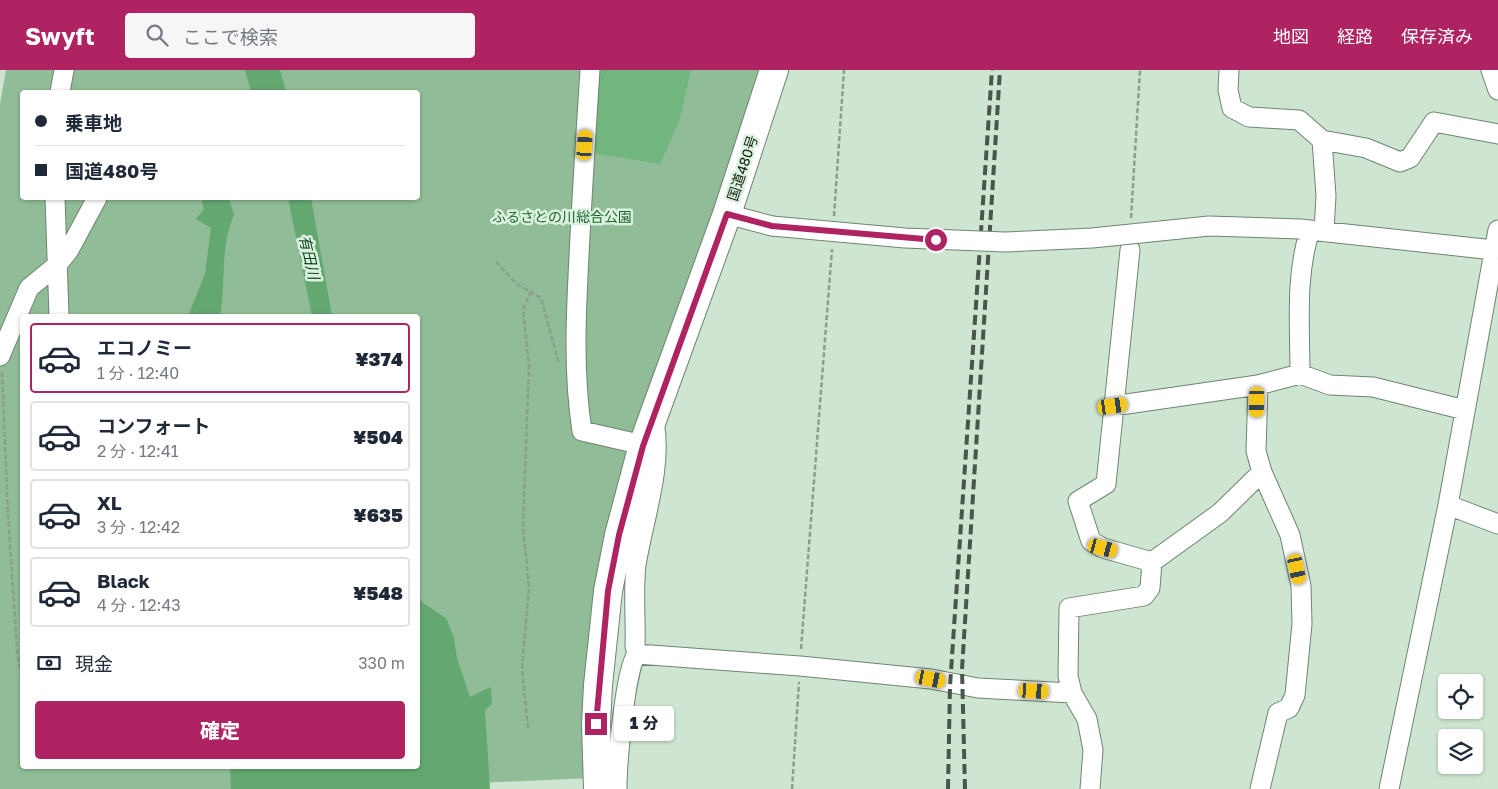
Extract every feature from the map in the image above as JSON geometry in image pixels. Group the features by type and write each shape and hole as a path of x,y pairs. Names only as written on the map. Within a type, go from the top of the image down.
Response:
{"highway":[{"name":"国道480号","path":"598,789 597,715 608,591 619,535 643,446 727,214 774,70"}],"street":[{"path":"60,90 64,70"},
{"path":"590,70 576,309 578,408 582,431 643,446"},
{"path":"1228,70 1228,90 1232,108 1249,117 1299,120 1322,140 1366,148 1400,162 1410,158 1434,122 1498,134"},
{"path":"1492,70 1498,90"},
{"path":"1300,374 1300,277 1303,256 1326,196 1322,140"},
{"path":"55,200 59,314"},
{"path":"2,352 28,288 57,265 75,241 96,200"},
{"path":"727,214 772,226 905,238 1005,242 1092,238 1209,226 1312,230 1494,250"},
{"path":"1389,789 1448,505 1465,410 1490,326 1494,250 1498,230"},
{"path":"1130,250 1106,484 1078,501 1091,541 1103,548 1152,562"},
{"path":"1113,406 1258,385 1300,374 1330,385 1373,387 1465,410"},
{"path":"1258,385 1256,451 1262,472 1290,535 1301,586 1302,624 1295,695 1289,708 1278,713 1260,789"},
{"path":"617,789 621,732 632,666 637,654 635,646 636,568 657,446 653,418"},
{"path":"1090,789 1093,750 1087,719 1072,693 1068,676 1069,608 1144,596 1150,588 1152,562 1220,513 1262,472"},
{"path":"1448,505 1498,524"},
{"path":"637,654 800,666 931,679 978,688 1072,693"}],"path":[{"path":"833,224 844,70"},
{"path":"1130,250 1140,70"},
{"path":"792,789 832,244"},
{"path":"496,262 517,284 541,298 561,373"},
{"path":"528,728 522,669 529,588 523,526 529,366 523,309 531,292"},
{"path":"2,352 8,514 20,671"}],"green space":[{"name":"ふるさとの川総合公園","path":"6,70 762,70 642,427 590,778 344,789 0,789 0,104"}],"shaded area":[{"path":"596,70 691,70 680,119 660,164 592,153"}],"water":[{"path":"245,70 280,70 285,90 250,90"},
{"path":"202,200 230,200 234,215 225,251 220,314 189,314 205,274 211,228 196,219 204,209"},
{"name":"有田川","path":"288,200 311,200 332,314 312,314"},
{"path":"420,598 423,603 446,618 454,638 457,658 470,697 491,687 492,704 485,710 490,789 231,789 230,769 420,769"}],"railway":[{"path":"948,789 950,686 992,70"},
{"path":"965,789 962,669 1000,70"}],"route":[{"path":"596,724 598,685 608,591 619,535 643,446 727,214 772,226 936,240"}]}
